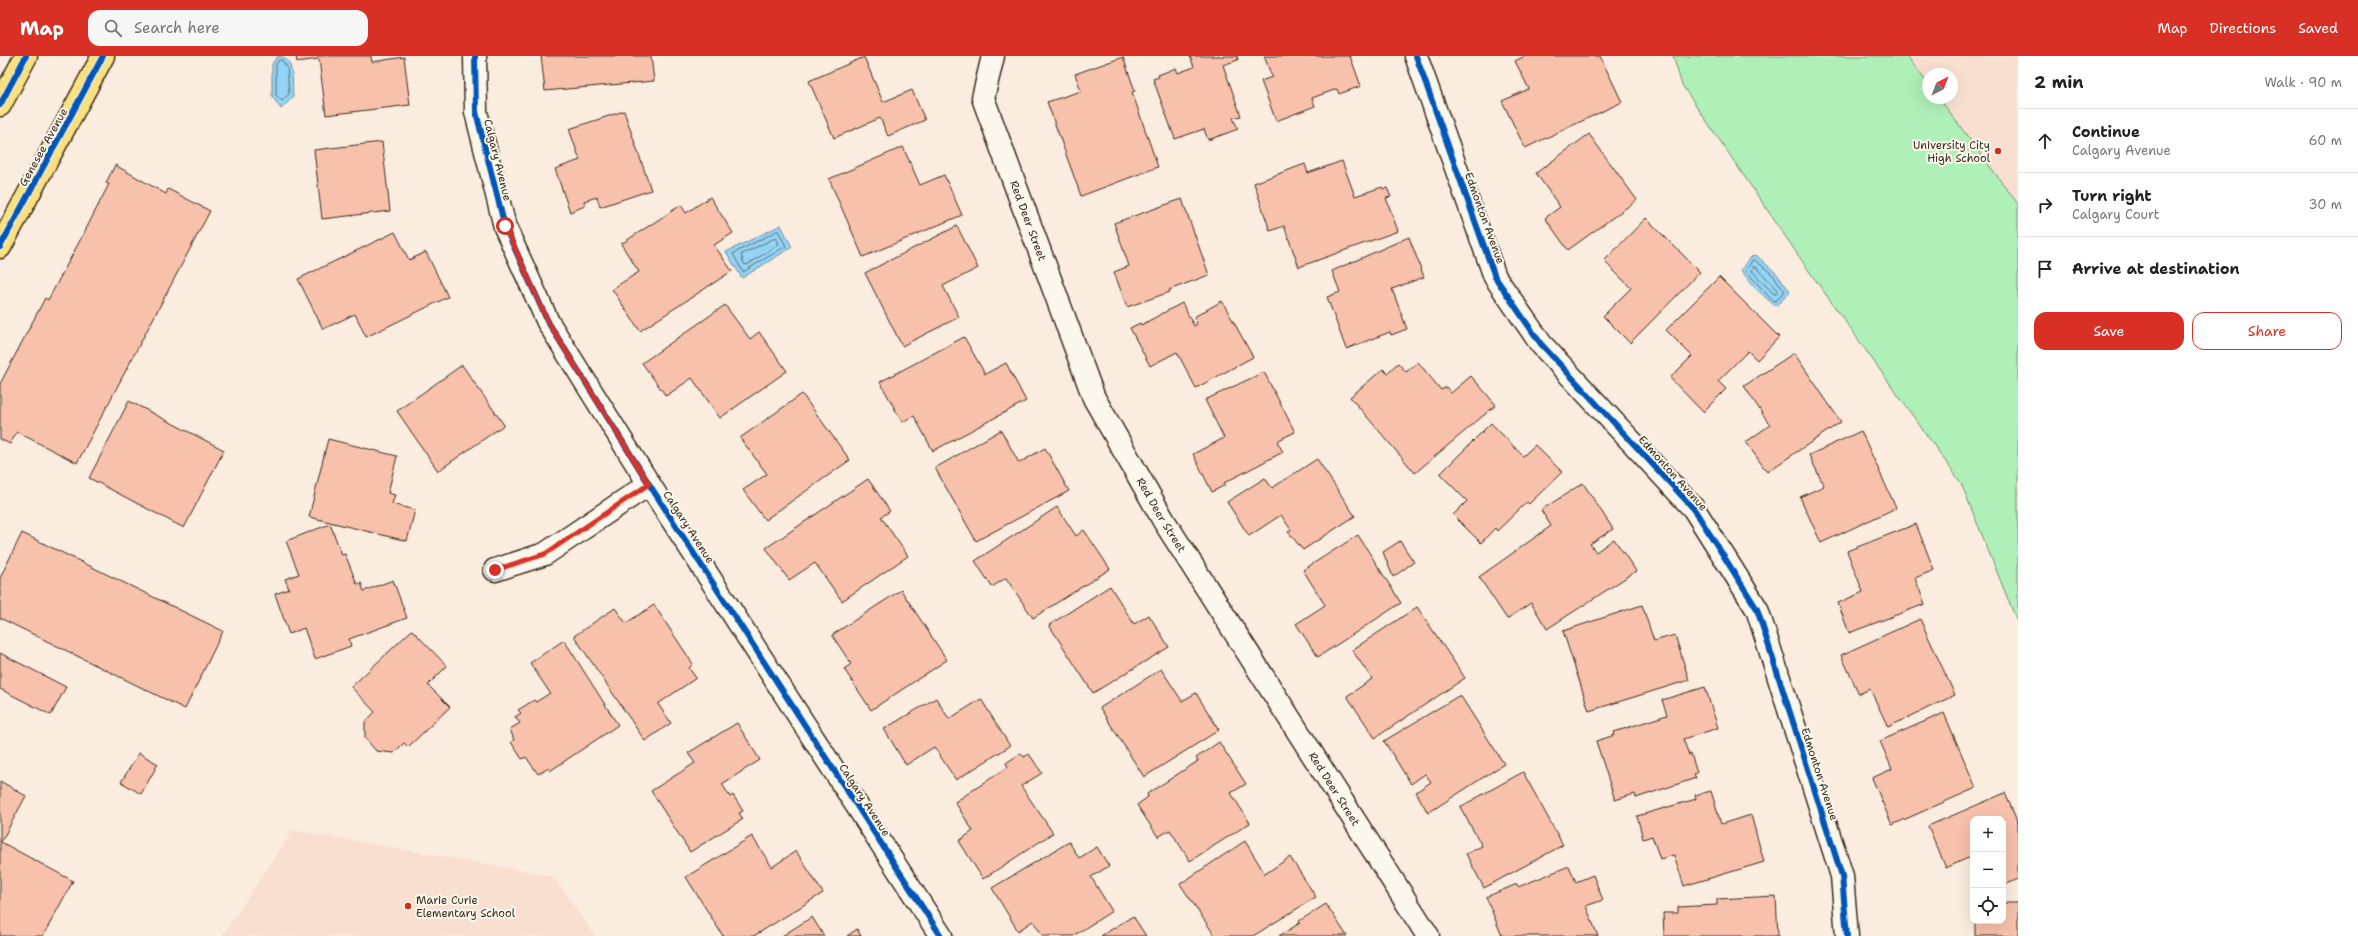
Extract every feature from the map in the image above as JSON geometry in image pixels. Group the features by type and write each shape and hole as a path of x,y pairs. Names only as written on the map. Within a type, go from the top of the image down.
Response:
{"main road":[{"path":"0,106 26,56"},
{"name":"Genesee Avenue","path":"0,247 103,56"}],"street":[{"name":"Calgary Avenue","path":"475,56 476,112 505,226 548,322 649,484 941,936"},
{"name":"Red Deer Street","path":"993,56 984,98 1094,398 1164,521 1428,936"},
{"name":"Edmonton Avenue","path":"1416,56 1495,277 1541,344 1694,509 1757,609 1842,876 1847,936"},
{"path":"495,570 545,554 649,484"}],"shaded area":[{"name":"University City High School","path":"1907,56 2018,56 2018,204 1943,104 1958,104 1958,68 1922,68 1922,76"},
{"name":"Marie Curie Elementary School","path":"293,830 553,876 595,936 222,936"}],"green space":[{"path":"1673,56 1907,56 1922,76 1922,104 1943,104 2018,204 2018,624 1961,483 1809,271 1682,85"}],"water":[{"path":"281,56 289,63 291,68 293,97 281,109 272,96 272,64 277,57"},
{"path":"781,225 792,247 742,278 726,252"},
{"path":"1756,255 1776,273 1790,291 1789,294 1775,306 1754,287 1741,270 1752,256"}],"building":[{"path":"296,56 371,56 372,62 404,57 410,105 326,115 319,59 297,62"},
{"path":"541,56 651,56 654,81 545,91"},
{"path":"1190,56 1237,56 1238,60 1223,65 1241,116 1233,118 1238,129 1208,140 1204,129 1175,139 1153,79 1159,77 1158,75 1176,68 1178,73 1194,67"},
{"path":"1264,56 1350,56 1361,86 1339,94 1337,89 1312,98 1315,106 1276,121 1261,81 1272,77"},
{"path":"1525,56 1600,56 1622,102 1525,148 1502,101 1529,89 1515,61"},
{"path":"864,57 883,102 912,90 925,120 888,136 880,118 834,138 809,81"},
{"path":"1123,57 1135,91 1132,92 1158,167 1081,196 1047,102 1081,91 1075,74"},
{"path":"624,111 651,190 600,207 597,197 584,201 585,206 570,212 555,169 580,160 569,129"},
{"path":"1589,134 1637,200 1568,250 1545,218 1560,207 1536,173"},
{"path":"382,142 390,211 322,219 314,150"},
{"path":"903,147 920,185 944,175 962,215 863,257 829,179"},
{"path":"1342,161 1355,196 1382,187 1383,189 1387,188 1391,197 1386,198 1398,231 1299,267 1284,226 1270,231 1254,183 1305,164 1308,173"},
{"path":"115,165 166,194 168,189 210,211 77,463 17,432 10,444 0,439 0,384 45,298 48,300 84,233 109,184 106,183"},
{"path":"710,197 733,233 714,245 732,271 640,331 612,289 639,272 621,244 681,205 686,213"},
{"path":"1182,199 1209,275 1169,290 1170,292 1127,307 1114,272 1129,266 1114,223"},
{"path":"1646,218 1700,272 1630,343 1603,316 1631,288 1604,261"},
{"path":"957,226 978,268 943,286 959,317 902,346 865,273"},
{"path":"395,232 409,260 426,252 448,297 366,337 355,314 323,329 298,279"},
{"path":"1409,237 1424,277 1392,289 1407,329 1391,335 1390,332 1346,349 1327,297 1340,292 1332,271"},
{"path":"1719,277 1779,337 1757,360 1748,351 1718,381 1726,389 1703,412 1670,378 1692,356 1666,330"},
{"path":"1222,301 1253,357 1196,388 1177,352 1150,366 1130,328 1140,323 1141,325 1182,303 1194,326 1197,324 1194,317"},
{"path":"725,305 750,339 759,332 787,371 720,418 692,378 666,396 642,363"},
{"path":"964,337 985,374 1006,363 1026,401 933,451 914,416 902,422 880,382"},
{"path":"1794,353 1841,422 1767,472 1746,442 1770,425 1744,386"},
{"path":"1418,362 1441,390 1446,387 1451,393 1471,376 1496,405 1415,473 1350,397 1383,369 1387,373 1398,363 1406,372"},
{"path":"462,365 504,425 438,471 397,411"},
{"path":"1264,372 1295,432 1279,440 1278,443 1283,452 1224,483 1225,485 1212,492 1193,454 1224,438 1205,400"},
{"path":"802,394 850,460 765,520 743,490 767,474 740,438"},
{"path":"129,401 224,450 184,528 89,478"},
{"path":"1491,423 1523,456 1535,445 1562,472 1529,504 1527,502 1497,531 1495,528 1481,543 1453,515 1467,501 1440,474"},
{"path":"1001,430 1019,463 1045,448 1069,491 976,541 935,468"},
{"path":"1861,431 1896,508 1821,543 1800,497 1824,486 1809,455"},
{"path":"328,439 397,456 388,493 395,495 392,504 415,510 407,541 309,517"},
{"path":"1317,459 1355,516 1303,550 1288,532 1291,530 1281,515 1249,536 1227,502 1265,478 1272,488"},
{"path":"868,479 890,511 881,517 908,556 842,601 815,563 789,580 766,548"},
{"path":"1583,483 1613,529 1590,544 1596,552 1614,539 1636,571 1547,629 1531,603 1507,619 1479,577 1551,526 1541,510"},
{"path":"1057,507 1076,536 1084,530 1110,569 1033,618 1006,578 992,587 975,561"},
{"path":"330,524 342,555 345,554 357,584 361,583 364,591 393,580 407,618 349,639 351,646 315,659 304,628 289,634 275,594 289,589 285,579 299,574 286,541"},
{"path":"1916,524 1934,570 1915,578 1925,604 1849,633 1838,603 1863,592 1847,551"},
{"path":"22,533 223,631 185,709 0,618 0,578"},
{"path":"1358,535 1401,603 1318,657 1296,624 1325,605 1303,570"},
{"path":"1400,541 1414,562 1393,577 1383,552"},
{"path":"1110,586 1134,624 1149,615 1169,647 1093,693 1049,625"},
{"path":"901,590 947,660 871,710 844,669 851,664 832,635"},
{"path":"654,605 693,664 689,668 696,678 658,704 671,723 645,741 574,636 615,608 626,623"},
{"path":"1642,605 1654,641 1675,635 1689,680 1589,711 1563,631"},
{"path":"1417,607 1465,678 1375,738 1347,696 1372,679 1352,650"},
{"path":"1920,619 1955,695 1888,727 1870,689 1859,694 1841,655"},
{"path":"412,630 447,666 428,685 450,707 408,747 404,743 394,753 376,751 365,738 365,722 375,712 351,687"},
{"path":"564,640 618,725 550,771 549,768 538,774 526,757 522,759 511,742 514,740 510,729 520,723 515,717 521,713 518,710 534,700 536,702 550,693 530,663"},
{"path":"0,653 66,687 51,715 0,689"},
{"path":"1161,669 1182,701 1196,693 1219,730 1144,777 1100,708"},
{"path":"1705,687 1718,728 1683,739 1689,755 1691,754 1697,773 1694,774 1696,778 1636,798 1635,794 1615,800 1596,741 1615,735 1614,732 1667,715 1662,700"},
{"path":"1460,695 1504,764 1428,813 1416,792 1431,782 1425,774 1411,784 1384,741"},
{"path":"936,698 949,719 981,699 1010,746 956,780 934,747 906,765 884,729"},
{"path":"1944,713 1976,788 1892,825 1872,778 1892,769 1880,741"},
{"path":"737,723 760,760 722,784 730,797 733,795 743,811 739,813 743,819 690,852 651,791 695,763 688,753"},
{"path":"1219,742 1246,784 1231,793 1250,823 1190,861 1170,830 1158,837 1137,805 1148,797 1147,794 1198,761 1196,758"},
{"path":"139,753 158,764 141,794 121,782"},
{"path":"1021,753 1024,757 1029,754 1042,773 1021,786 1053,833 983,879 959,841 973,831 955,802 1008,767 1006,763"},
{"path":"1523,772 1563,845 1484,888 1466,854 1482,846 1460,807"},
{"path":"0,781 26,796 1,842 73,881 43,936 0,936"},
{"path":"1711,791 1721,824 1751,815 1764,862 1684,886 1674,855 1660,859 1652,836 1643,839 1637,816 1696,799 1695,795"},
{"path":"2005,793 2018,823 2018,879 2006,885 2006,816 1970,816 1970,862 1968,858 1946,868 1928,826"},
{"path":"752,836 772,867 796,851 823,893 754,936 723,936 686,877"},
{"path":"1245,841 1265,874 1290,857 1316,897 1253,936 1215,936 1180,884"},
{"path":"1069,842 1079,858 1097,847 1109,866 1091,877 1112,911 1073,936 1043,936 1033,921 1018,931 992,888"},
{"path":"1569,866 1576,882 1593,875 1603,900 1586,906 1598,936 1502,936 1486,897 1517,884 1518,887"},
{"path":"1776,896 1778,936 1664,936 1663,913 1678,913 1678,907 1717,905 1717,899"},
{"path":"2006,903 2018,903 2018,936 1975,936 1975,924 2006,924"},
{"path":"1326,904 1347,936 1279,936 1300,923 1299,921"},
{"path":"1133,916 1146,936 1101,936"},
{"path":"812,917 824,936 782,936"},
{"path":"857,929 861,936 847,936"}],"cycle path":[{"path":"0,105 26,56"},
{"path":"0,247 103,56"},
{"path":"475,56 476,112 505,227 548,322 649,484 941,936"},
{"path":"1416,56 1495,277 1541,344 1694,509 1757,609 1842,876 1847,936"}],"place":[{"name":"University City High School","path":"1998,151"},
{"name":"Marie Curie Elementary School","path":"408,906"}],"route":[{"path":"495,570 545,554 649,484 548,322 505,226"}]}
